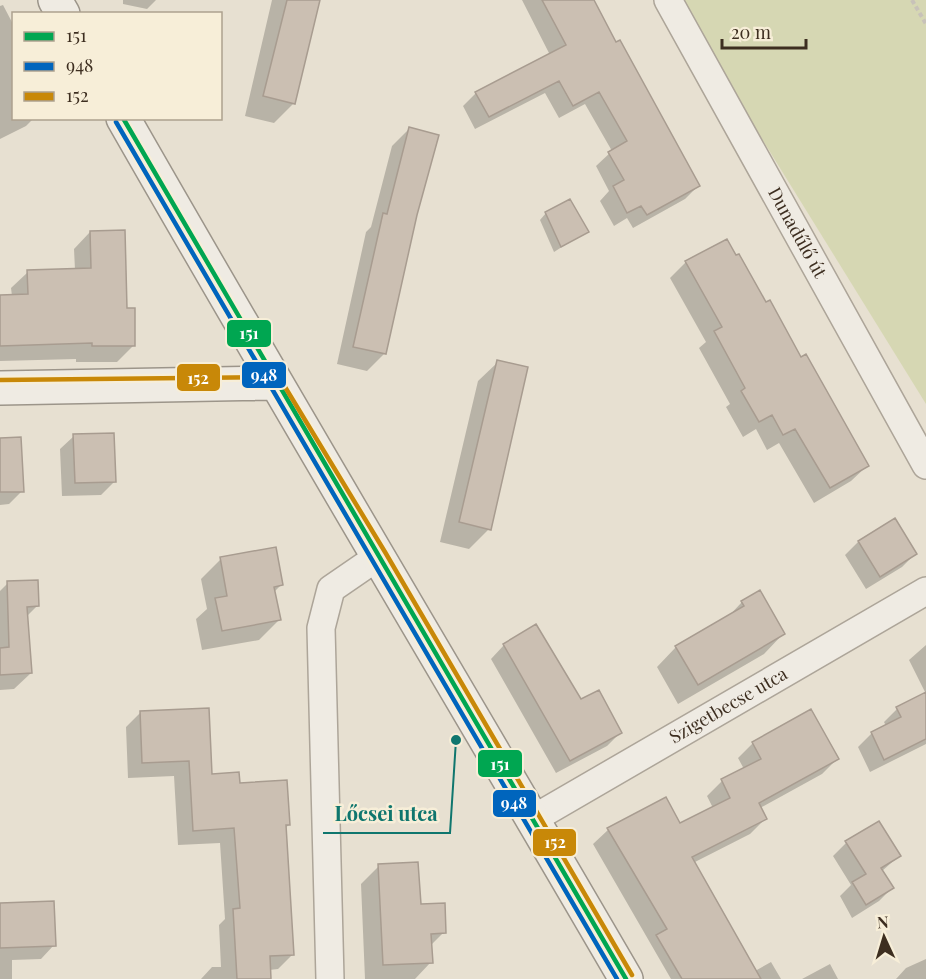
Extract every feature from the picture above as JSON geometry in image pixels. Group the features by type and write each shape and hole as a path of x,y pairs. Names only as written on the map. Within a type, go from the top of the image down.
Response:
{"street":[{"name":"Dunadűlő út","path":"668,0 926,465"},
{"path":"124,120 274,383 379,556 626,979"},
{"path":"0,388 274,383"},
{"path":"330,979 321,628 332,589 379,556"},
{"name":"Szigetbecse utca","path":"533,819 926,591"}],"path":[{"path":"912,0 926,24"}],"green space":[{"path":"676,0 926,0 926,404"}],"building":[{"path":"287,0 320,0 295,104 263,96"},
{"path":"542,0 594,0 616,42 620,40 700,186 647,215 641,206 627,213 613,186 624,180 608,152 627,141 599,92 573,106 559,81 489,117 475,92 566,45"},
{"path":"409,127 439,135 417,215 386,354 353,347 383,213 387,214"},
{"path":"570,199 589,232 561,247 545,212"},
{"path":"125,230 127,308 135,308 135,346 92,346 92,343 0,346 0,295 28,294 27,270 91,268 90,231"},
{"path":"727,239 736,255 739,254 766,302 770,300 801,357 806,354 869,466 830,488 795,429 783,435 772,415 759,422 741,391 745,388 714,331 722,327 685,261"},
{"path":"497,360 528,367 491,530 459,522"},
{"path":"114,433 116,482 75,483 73,434"},
{"path":"21,437 24,492 0,492 0,438"},
{"path":"895,518 917,554 880,577 858,541"},
{"path":"276,547 283,585 274,587 281,620 222,631 215,598 227,596 220,557"},
{"path":"38,580 39,606 27,607 32,673 0,675 0,648 9,647 7,581"},
{"path":"760,590 785,634 698,685 675,646 744,606 741,601"},
{"path":"536,624 581,699 599,690 622,733 570,761 503,644"},
{"path":"926,692 926,739 884,760 871,732 901,717 896,707"},
{"path":"209,708 212,774 239,772 240,783 287,780 290,825 286,825 294,955 270,956 271,979 237,979 233,909 240,908 234,828 193,831 189,761 142,763 140,711"},
{"path":"811,709 839,759 759,803 767,819 692,857 761,979 682,979 656,935 667,929 607,828 666,797 680,823 730,798 721,779 761,759 752,742"},
{"path":"879,821 901,856 881,868 894,888 866,905 852,882 866,874 845,841"},
{"path":"418,862 421,904 445,903 446,933 431,934 433,963 383,965 378,864"},
{"path":"54,901 56,946 0,948 0,903"}],"transit line":[{"name":"151","path":"124,120 626,979"},
{"name":"948","path":"116,122 617,979"},
{"name":"152","path":"0,380 279,377 385,552 632,975"}],"place":[{"name":"Lőcsei utca","path":"456,740"}]}
